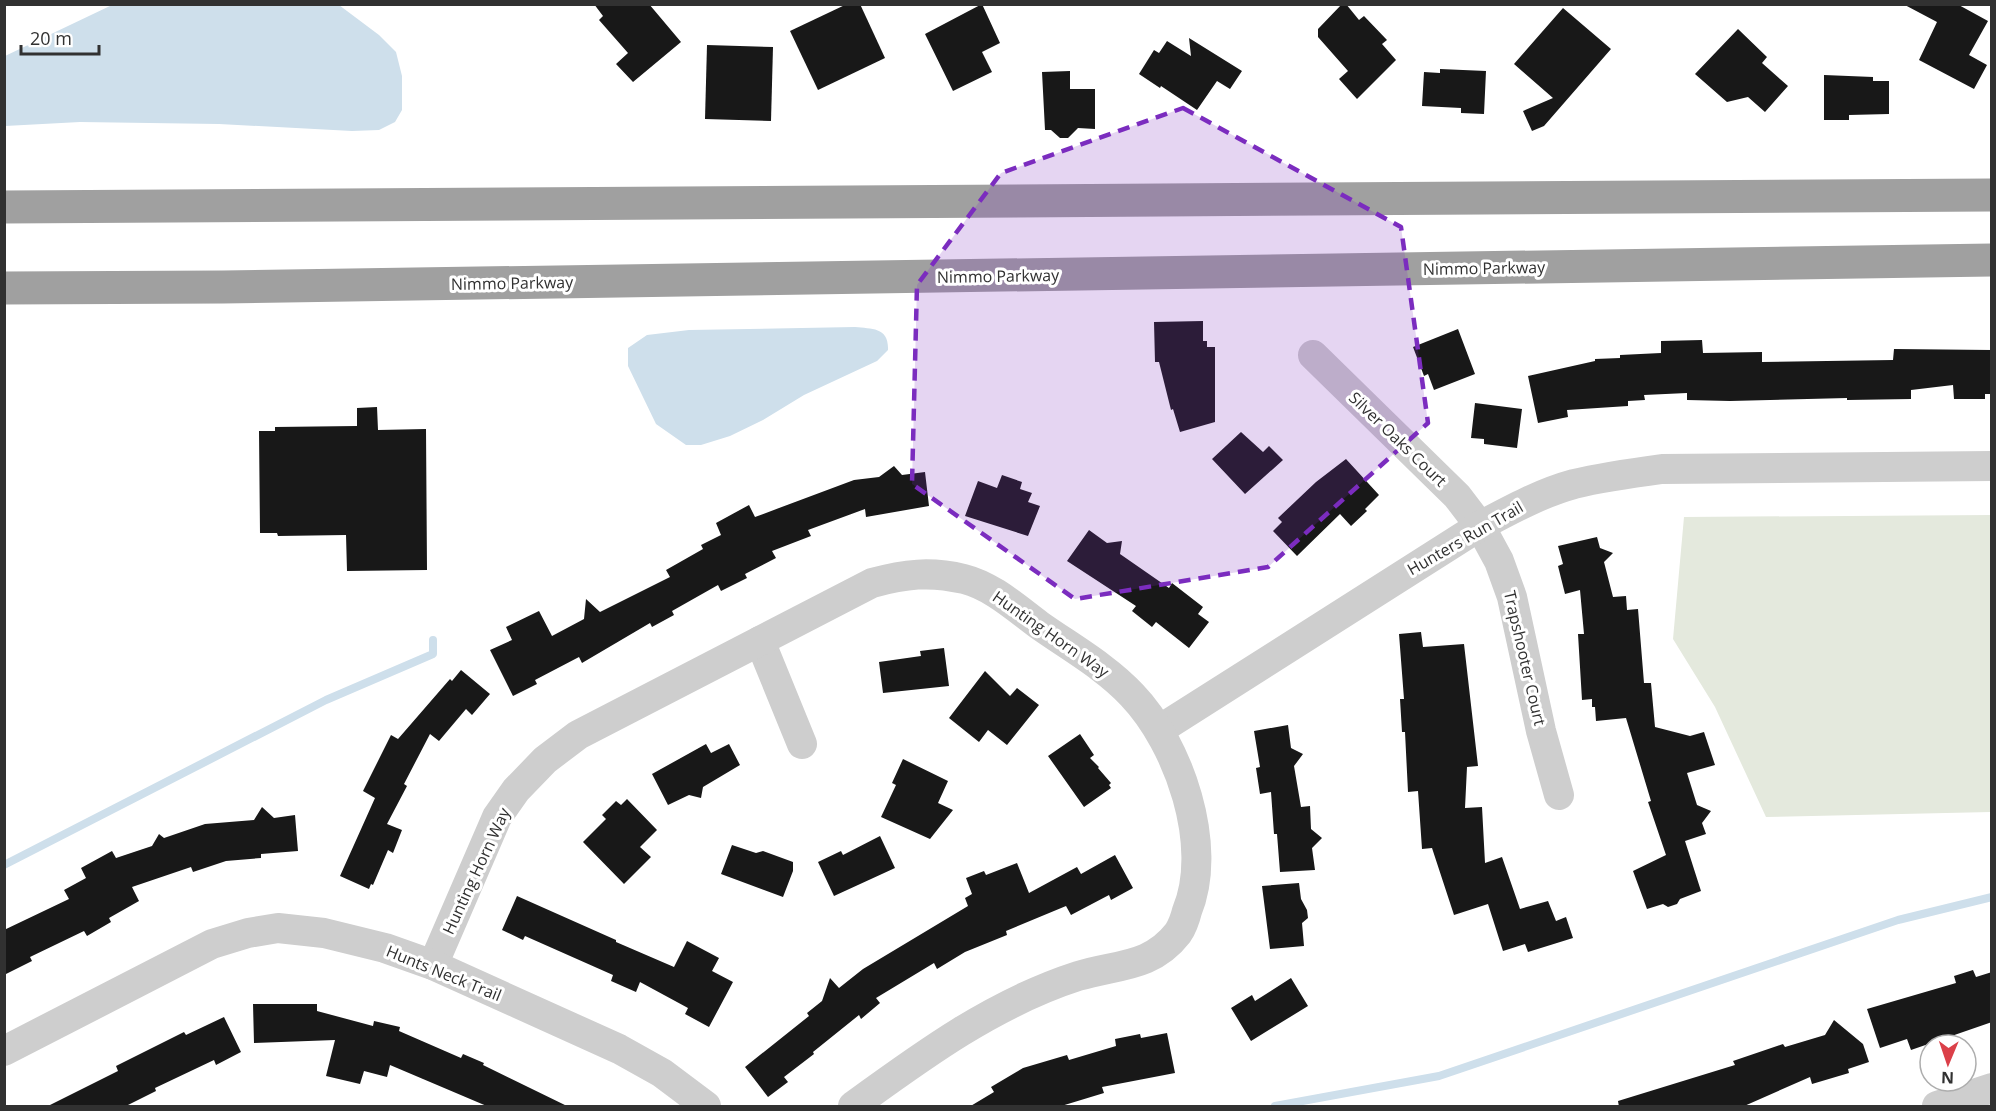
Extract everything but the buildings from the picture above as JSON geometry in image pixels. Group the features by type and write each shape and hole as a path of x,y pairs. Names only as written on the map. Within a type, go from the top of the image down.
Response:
{"highway":[{"path":"4,207 1992,195"},
{"name":"Nimmo Parkway","path":"4,288 259,287 1992,261"}],"street":[{"name":"Silver Oaks Court","path":"1313,355 1456,496 1480,526"},
{"name":"Hunters Run Trail","path":"1159,730 1480,526 1524,503 1572,485 1612,476 1662,469 1992,466"},
{"name":"Trapshooter Court","path":"1480,526 1499,561 1512,597 1558,795"},
{"name":"Hunting Horn Way","path":"433,965 497,817 516,790 545,760 578,735 872,583 901,575 931,573 966,580 993,592 1112,676 1133,695 1159,730 1179,773 1197,845 1197,874 1191,904 1180,930 1166,946 1149,958 1133,964 1080,975 1043,989 986,1016 915,1060 853,1107"},
{"path":"760,641 802,744"},
{"name":"Hunts Neck Trail","path":"4,1051 212,944 248,933 278,928 324,933 385,948 433,965 619,1049 662,1073 706,1107"},
{"path":"1936,1107 1992,1088"}],"highlighted area":[{"path":"1183,108 1401,227 1428,423 1268,567 1075,599 912,484 917,285 1001,173"}],"shaded area":[{"path":"1991,515 1991,812 1766,817 1715,707 1673,639 1684,517"}],"water":[{"path":"112,5 339,5 379,35 396,52 402,76 402,110 395,122 379,130 80,122 5,126 5,56"},
{"path":"855,327 873,329 886,337 888,350 877,361 804,395 763,420 730,436 701,445 686,445 656,424 628,366 628,348 647,335 689,330"}],"waterway":[{"path":"4,865 326,700 433,654 433,640"},
{"path":"1275,1106 1439,1076 1898,920 1992,897"}]}
